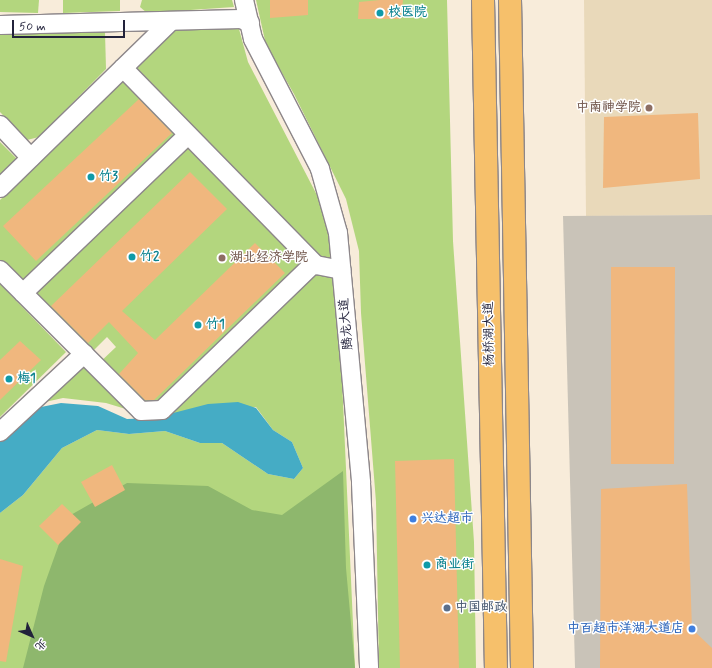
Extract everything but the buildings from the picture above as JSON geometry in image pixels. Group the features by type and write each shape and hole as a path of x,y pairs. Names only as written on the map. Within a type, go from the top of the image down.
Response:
{"main road":[{"name":"杨桥湖大道","path":"483,0 496,668"},
{"name":"杨桥湖大道","path":"510,0 522,668"}],"street":[{"name":"腾龙大道","path":"244,0 253,39 320,169 338,233 361,483 369,668"},
{"path":"0,24 241,19 250,23"},
{"path":"0,188 171,21"},
{"path":"123,68 314,263 342,270"},
{"path":"0,125 31,158"},
{"path":"22,292 188,134"},
{"path":"0,270 141,411 162,410 314,263"},
{"path":"0,432 84,354"}],"shaded area":[{"name":"中南神学院","path":"584,0 712,0 712,215 586,216"},
{"path":"712,215 712,668 575,668 563,216"}],"green space":[{"path":"0,0 39,0 38,13 0,12"},
{"path":"63,0 120,0 120,11 63,13"},
{"path":"142,0 232,0 234,7 147,13 140,7"},
{"path":"256,0 447,0 453,241 474,542 476,668 379,668 376,502 361,313 359,251 346,199 294,94 266,45"},
{"path":"239,29 248,62 320,201 337,269 355,668 0,668 0,513 23,495 62,448 97,430 129,434 165,431 200,443 222,443 268,474 294,479 303,468 292,442 273,430 256,407 164,416 314,263 185,132 23,286 0,262 0,200 174,30"},
{"path":"105,32 106,69 39,137 27,140 0,112 0,33"},
{"path":"0,142 18,160 0,178"},
{"path":"189,142 306,263 145,419 96,366 116,347 107,337 88,356 28,293"},
{"path":"0,284 66,352 0,417"},
{"path":"79,363 129,410 106,403 63,398 36,404"},
{"path":"343,471 346,568 355,668 23,668 44,586 69,516 127,483 208,486 252,510 282,515"}],"water":[{"path":"238,402 256,408 273,430 292,442 303,468 294,479 268,474 222,443 200,443 165,431 129,434 97,430 62,448 23,495 0,513 0,439 31,409 61,403 98,406 127,419 154,418 208,404"}],"place":[{"name":"校医院","path":"380,13"},
{"name":"中南神学院","path":"649,108"},
{"name":"竹3","path":"91,177"},
{"name":"竹2","path":"132,257"},
{"name":"湖北经济学院","path":"222,258"},
{"name":"竹1","path":"198,325"},
{"name":"梅1","path":"9,379"},
{"name":"兴达超市","path":"413,519"},
{"name":"商业街","path":"427,565"},
{"name":"中国邮政","path":"447,608"},
{"name":"中百超市洋湖大道店","path":"692,629"}]}
